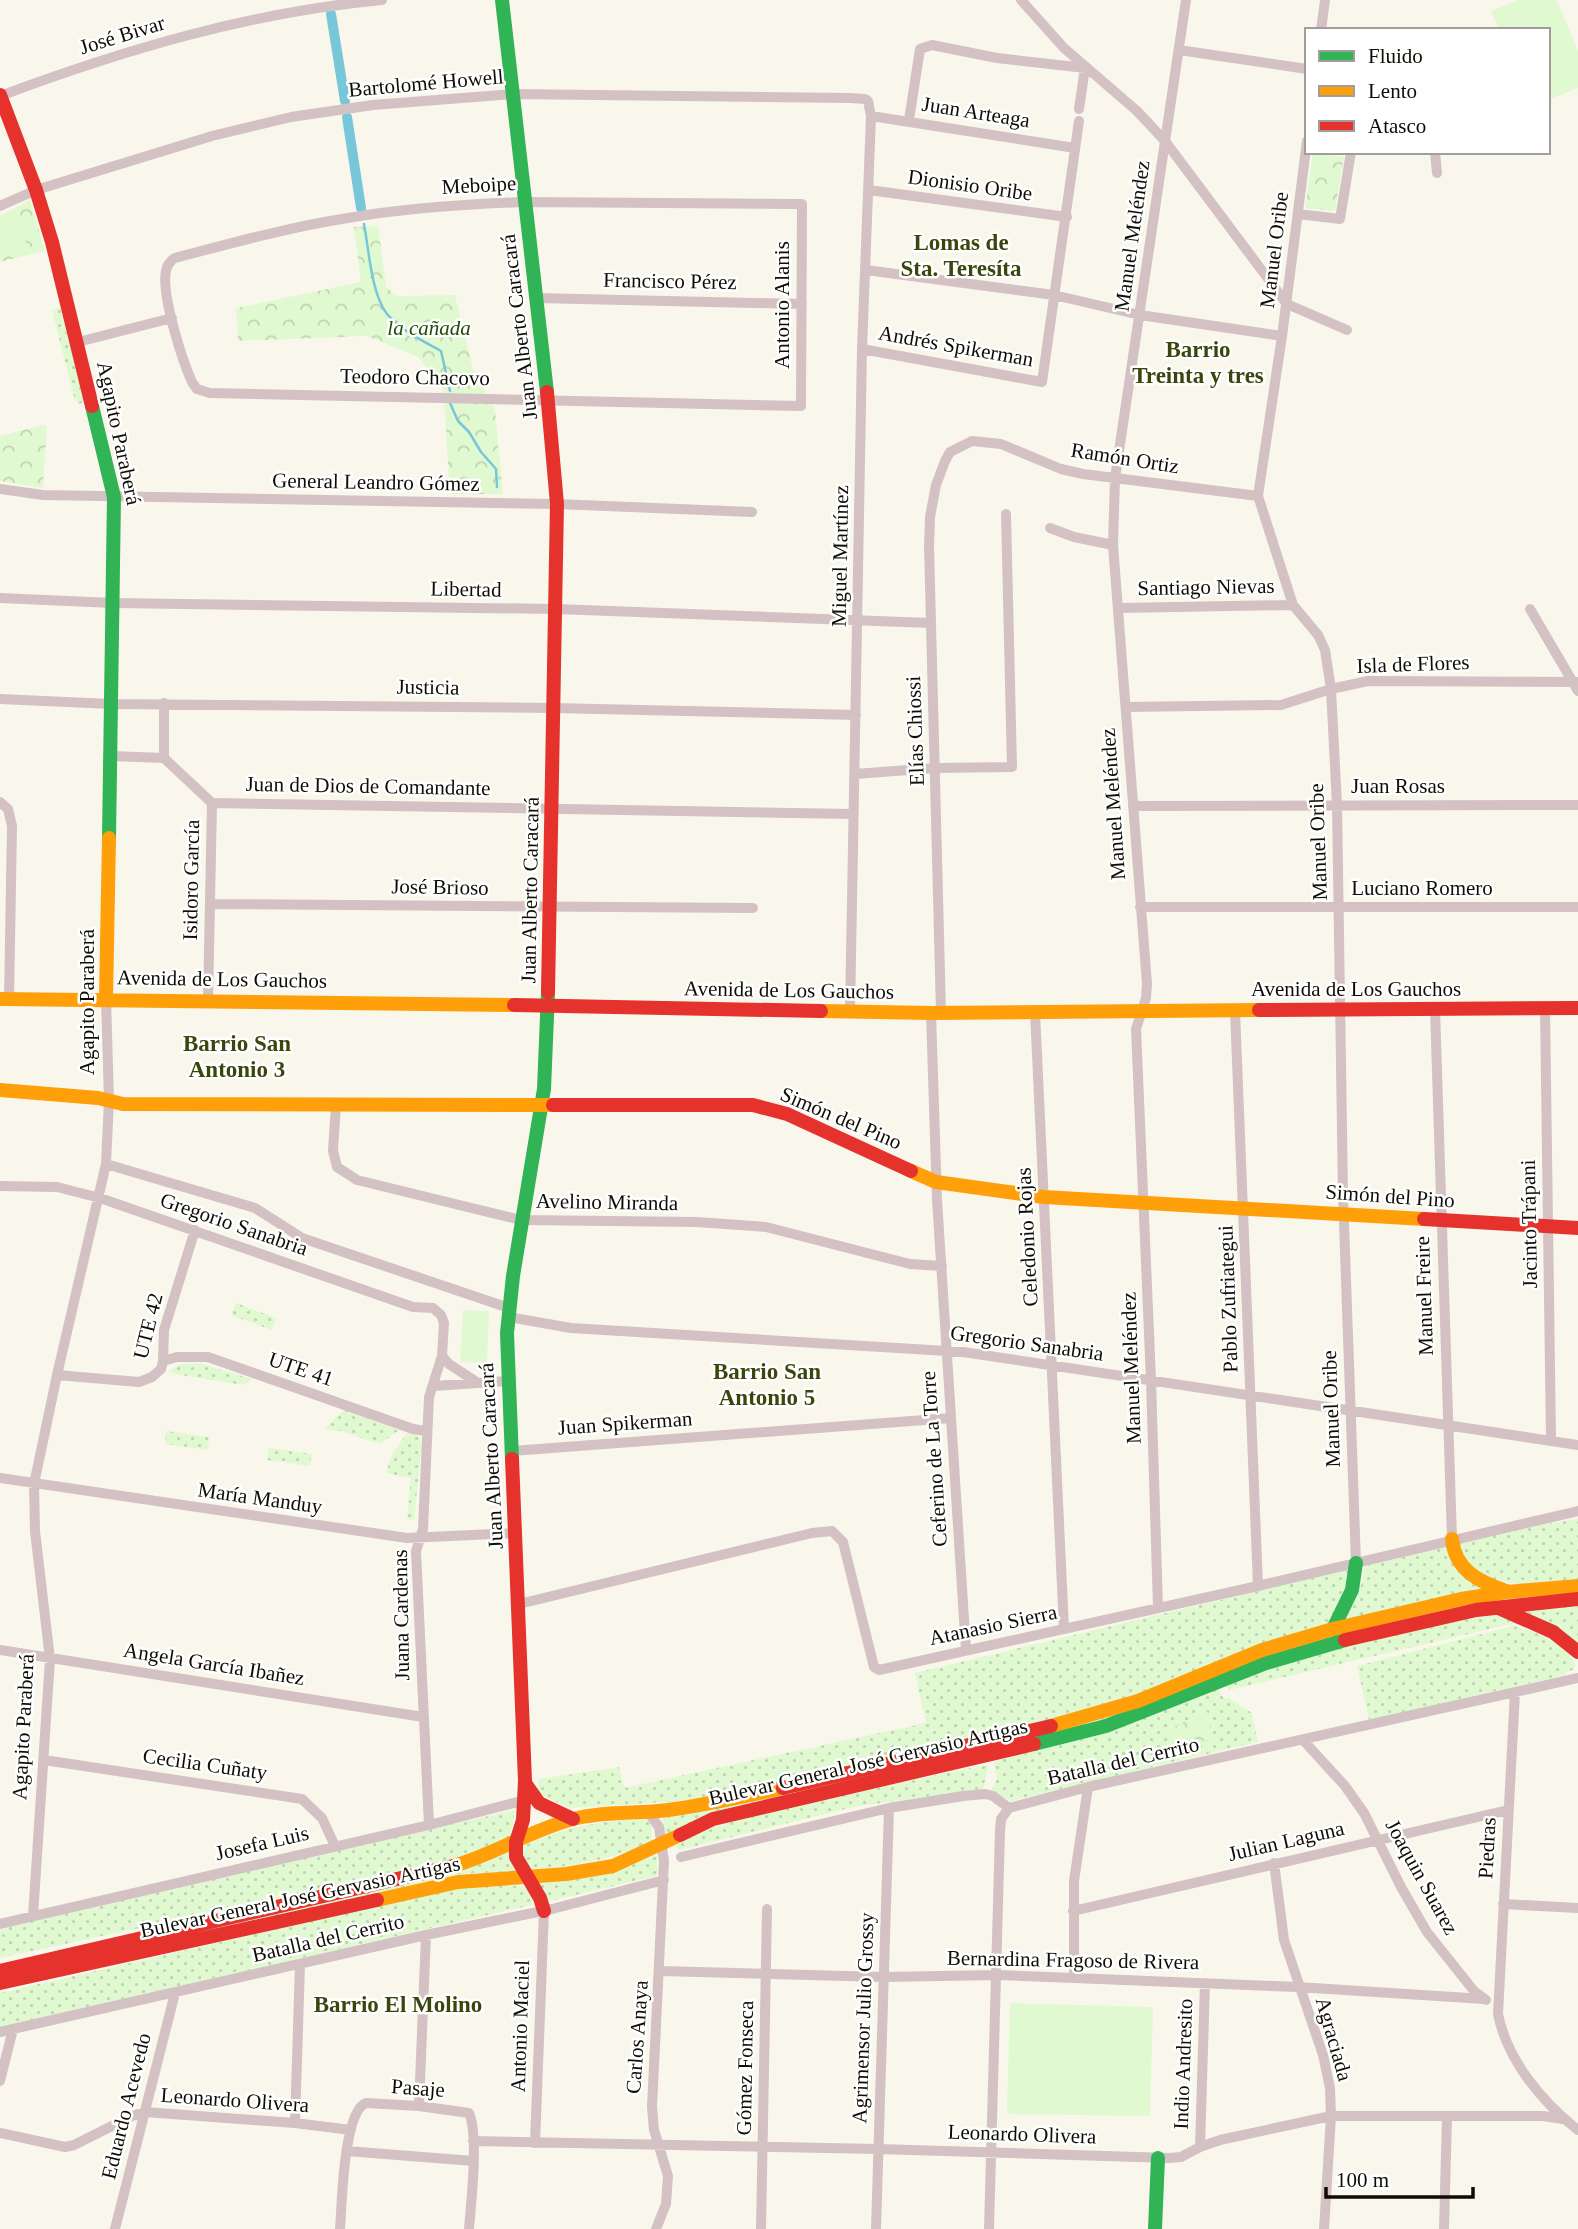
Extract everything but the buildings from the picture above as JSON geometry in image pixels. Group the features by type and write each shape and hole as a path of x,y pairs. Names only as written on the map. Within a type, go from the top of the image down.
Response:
{"street":[{"name":"José Bivar","path":"0,95 221,26 340,4 382,0"},
{"name":"Juan Alberto Caracará","path":"502,0 549,399 557,504 549,1006 541,1105 508,1313 507,1381 528,1799"},
{"path":"1021,0 1085,68 1137,111 1165,141 1286,304 1347,330"},
{"name":"Manuel Meléndez","path":"1158,1608 1136,1029 1146,998 1147,984 1113,545 1115,478 1186,0"},
{"path":"1321,28 1325,0"},
{"path":"909,120 919,49 932,45 996,58 1085,68"},
{"path":"1179,50 1305,69"},
{"path":"1054,295 1085,68"},
{"name":"Bartolomé Howell","path":"0,206 36,190 212,136 291,117 373,105 512,94 850,98 865,99 869,102"},
{"name":"Agapito Paraberá","path":"0,95 36,190 78,342 114,497 106,1164 34,1484 34,1531 50,1658 33,1916"},
{"name":"Miguel Martínez","path":"850,1012 862,349 871,116 869,102"},
{"name":"Juan Arteaga","path":"871,116 1075,148"},
{"name":"Manuel Oribe","path":"1305,154 1258,496 1293,605 1318,635 1325,650 1331,689 1337,806 1344,1214 1356,1563"},
{"path":"1298,214 1340,219 1351,154"},
{"path":"1435,154 1437,173"},
{"name":"Dionisio Oribe","path":"869,190 1066,217"},
{"name":"Meboipe","path":"172,318 165,278 167,266 175,258 265,234 349,218 447,205 526,202 802,204"},
{"name":"Antonio Alanis","path":"801,405 802,204"},
{"path":"866,270 1054,295 1140,315 1282,336"},
{"name":"Andrés Spikerman","path":"862,349 1042,382 1054,295"},
{"name":"Francisco Pérez","path":"537,298 802,304"},
{"path":"78,342 172,318"},
{"name":"Teodoro Chacovo","path":"172,318 189,374 197,389 210,393 801,405"},
{"name":"Ramón Ortiz","path":"950,452 972,441 1001,444 1062,469 1258,496"},
{"name":"Elías Chiossi","path":"936,1013 930,517 936,485 950,452"},
{"name":"General Leandro Gómez","path":"0,489 43,495 557,504 752,512"},
{"path":"855,774 1012,766 1006,514"},
{"path":"1050,528 1074,537 1113,545"},
{"name":"Libertad","path":"0,598 113,603 556,609 931,624"},
{"name":"Santiago Nievas","path":"1119,608 1293,605"},
{"path":"1530,608 1577,685"},
{"name":"Isla de Flores","path":"1126,708 1280,705 1368,681 1577,685"},
{"name":"Justicia","path":"0,699 111,704 554,708 856,715"},
{"path":"164,703 164,758"},
{"path":"111,755 164,758 212,803"},
{"name":"Juan de Dios de Comandante","path":"212,803 854,814"},
{"name":"Isidoro García","path":"208,1000 212,803"},
{"path":"4,805 12,826 5,901 5,999"},
{"name":"Juan Rosas","path":"1133,806 1578,805"},
{"name":"José Brioso","path":"210,904 753,908"},
{"name":"Luciano Romero","path":"1140,907 1578,907"},
{"name":"Avenida de Los Gauchos","path":"5,999 106,998 936,1013 1578,1008"},
{"name":"Jacinto Trápani","path":"1545,1008 1551,1440"},
{"name":"Manuel Freire","path":"1435,1009 1452,1539"},
{"name":"Pablo Zufriategui","path":"1235,1011 1258,1587"},
{"name":"Celedonio Rojas","path":"1035,1012 1064,1629"},
{"name":"Ceferino de La Torre","path":"936,1013 936,1182 966,1650"},
{"name":"Simón del Pino","path":"0,1090 108,1100 123,1104 753,1105 787,1114 936,1182 1044,1197 1578,1228"},
{"name":"Avelino Miranda","path":"336,1105 333,1151 337,1167 357,1180 522,1220 696,1222 766,1227 911,1264 942,1266"},
{"name":"Gregorio Sanabria","path":"106,1164 255,1209 302,1238 508,1313 571,1328 946,1350 1578,1445"},
{"name":"Gregorio Sanabria","path":"0,1186 57,1187 100,1199 413,1307 433,1308 444,1323"},
{"name":"UTE 42","path":"57,1375 139,1382 152,1377 161,1369 164,1330 195,1230"},
{"name":"Juana Cardenas","path":"429,1825 416,1551 423,1529 429,1397 442,1356 444,1323"},
{"path":"442,1356 449,1364 478,1382"},
{"name":"UTE 41","path":"163,1361 177,1357 208,1357 395,1423 426,1431"},
{"path":"434,1386 507,1381"},
{"name":"Juan Spikerman","path":"512,1451 951,1418"},
{"name":"María Manduy","path":"0,1478 359,1532 420,1538 516,1533"},
{"name":"Atanasio Sierra","path":"519,1604 832,1531 841,1537 845,1548 875,1669 1258,1587 1578,1511"},
{"path":"1452,1539 1454,1555 1466,1572 1487,1585 1507,1592"},
{"path":"1333,1629 1353,1592 1356,1563"},
{"name":"Bulevar General José Gervasio Artigas","path":"0,1971 456,1865 573,1819 600,1814 648,1812 734,1799 1074,1721 1138,1701 1262,1650 1333,1629 1461,1599 1578,1586"},
{"name":"Bulevar General José Gervasio Artigas","path":"0,1983 458,1882 592,1871 613,1866 713,1819 1106,1726 1266,1663 1328,1644 1441,1617 1578,1599"},
{"path":"1496,1608 1544,1628 1572,1645 1578,1652"},
{"name":"Angela García Ibañez","path":"0,1650 423,1717"},
{"name":"Batalla del Cerrito","path":"1009,1808 1088,1787 1578,1678"},
{"name":"Piedras","path":"1498,2007 1515,1692"},
{"name":"Joaquin Suarez","path":"1303,1740 1345,1786 1379,1840 1394,1875 1427,1932 1451,1964 1484,1999 1498,2007"},
{"name":"Cecilia Cuñaty","path":"44,1760 302,1799 322,1818 335,1846"},
{"path":"1074,1978 1074,1881 1088,1787"},
{"path":"681,1857 889,1808 985,1794 999,1798 1009,1808 1001,1819 989,2229"},
{"path":"544,1911 540,1898 517,1862 516,1842 528,1799 573,1819"},
{"name":"Josefa Luis","path":"0,1924 429,1825 528,1799"},
{"name":"Agrimensor Julio Grossy","path":"876,2229 889,1808"},
{"name":"Julian Laguna","path":"1073,1911 1508,1810"},
{"path":"648,1812 656,1820 662,1843"},
{"name":"Carlos Anaya","path":"656,2229 669,2191 668,2176 654,2130 652,2107 664,1880 662,1843"},
{"name":"Agraciada","path":"1274,1863 1284,1940 1327,2071 1331,2116 1324,2229"},
{"name":"Batalla del Cerrito","path":"0,2032 426,1935 544,1911 664,1880"},
{"path":"1503,1904 1578,1908"},
{"name":"Gómez Fonseca","path":"761,2229 767,1909"},
{"name":"Antonio Maciel","path":"535,2143 544,1911"},
{"path":"419,2106 426,1935"},
{"path":"295,2123 300,1964"},
{"name":"Bernardina Fragoso de Rivera","path":"660,1970 883,1977 998,1975 1298,1987 1484,1999"},
{"name":"Indio Andresito","path":"1200,2147 1205,1983"},
{"name":"Eduardo Acevedo","path":"115,2229 174,1993"},
{"path":"1498,2007 1501,2032 1513,2057 1563,2119 1578,2130"},
{"path":"0,2081 13,2029"},
{"name":"Pasaje","path":"351,2130 357,2111 366,2103 419,2106 467,2111 471,2116 473,2141"},
{"name":"Leonardo Olivera","path":"0,2133 65,2147 74,2146 145,2112 351,2130"},
{"name":"Leonardo Olivera","path":"473,2141 762,2146 1158,2158 1181,2157 1200,2147 1331,2116 1543,2116 1563,2119"},
{"path":"1444,2229 1447,2117"},
{"path":"340,2229 346,2151 351,2130"},
{"path":"469,2229 473,2141"},
{"path":"346,2151 473,2161"},
{"path":"1155,2229 1158,2158"}],"green space":[{"path":"1517,0 1557,0 1578,51 1578,88 1550,99 1550,28 1498,28 1491,11"},
{"path":"1313,154 1344,157 1335,211 1305,208"},
{"path":"30,200 45,251 0,262 0,216"},
{"path":"22,221 29,237 20,250 0,253 0,225 12,225"},
{"name":"la cañada","path":"378,226 386,287 397,296 455,295 472,366 495,410 503,494 450,494 443,386 418,357 367,336 238,341 236,308 361,282 354,227"},
{"path":"60,307 84,401 80,404 75,401 52,310"},
{"path":"41,425 47,426 43,488 0,481 0,436"},
{"path":"236,1303 276,1318 272,1330 231,1315"},
{"path":"463,1310 489,1311 487,1363 460,1362"},
{"path":"199,1363 252,1379 243,1385 169,1371 181,1364"},
{"path":"344,1410 399,1430 380,1444 341,1431 324,1429"},
{"path":"166,1431 209,1437 208,1450 165,1444"},
{"path":"408,1432 420,1437 422,1444 414,1520 407,1519 411,1478 386,1473 392,1454"},
{"path":"269,1448 312,1454 310,1466 267,1460"},
{"path":"1578,1519 1578,1580 1526,1584 1491,1579 1476,1572 1465,1560 1459,1543 1533,1526"},
{"path":"1445,1547 1486,1589 1345,1621 1360,1590 1365,1566"},
{"path":"1346,1570 1352,1574 1335,1614 1327,1625 1106,1705 1029,1726 733,1794 666,1802 570,1808 543,1796 538,1790 539,1779 619,1767 624,1788 926,1723 915,1673"},
{"path":"1578,1590 1446,1611 1103,1722 665,1833 662,1817 735,1805 1052,1733 1445,1608"},
{"path":"1578,1604 1578,1643 1522,1610"},
{"path":"1494,1614 1523,1624 1511,1624 1229,1690 1225,1685 1323,1652 1466,1618"},
{"path":"1513,1626 1539,1634 1556,1644 1570,1656 1575,1663 1574,1669 1565,1675 1369,1720 1357,1666"},
{"path":"1217,1687 1224,1698 1229,1698 1252,1713 1258,1742 1011,1801 991,1791 997,1778 993,1762 1095,1734"},
{"path":"1207,1711 1214,1739 1176,1747 1170,1729"},
{"path":"989,1765 983,1789 853,1807 680,1850 675,1846 704,1831 749,1817"},
{"path":"515,1810 510,1838 446,1862 0,1958 0,1927"},
{"path":"646,1818 652,1827 651,1841 607,1858 531,1869 528,1868 523,1854 525,1845 556,1833 599,1823"},
{"path":"511,1852 516,1872 473,1873 432,1881 0,1981 0,1975 472,1866"},
{"path":"657,1854 656,1876 546,1902 538,1884 599,1875"},
{"path":"480,1885 524,1886 534,1899 532,1905 0,2027 0,1993 453,1888"},
{"path":"1010,2003 1153,2007 1150,2116 1007,2114"}],"waterway":[{"path":"331,14 345,101"},
{"path":"347,117 361,208"},
{"path":"364,224 374,283 382,305 398,325 441,351 450,391"},
{"path":"450,403 458,421 496,469 497,487"}],"traffic: fast":[{"path":"502,0 547,392"},
{"path":"92,406 114,497 109,838"},
{"path":"512,1459 507,1333 513,1276 544,1089 548,992"},
{"path":"1333,1629 1352,1590 1356,1563"},
{"path":"1034,1744 1106,1726 1266,1663 1345,1640"},
{"path":"1155,2229 1158,2158"}],"traffic: slow":[{"path":"106,998 109,838"},
{"path":"0,999 514,1005"},
{"path":"821,1011 931,1013 1259,1010"},
{"path":"0,1090 98,1098 123,1104 553,1105"},
{"path":"911,1171 936,1182 1044,1197 1424,1219"},
{"path":"1452,1539 1454,1550 1463,1567 1478,1579 1506,1591"},
{"path":"1051,1726 1138,1701 1262,1650 1333,1629 1461,1599 1578,1586"},
{"path":"453,1866 573,1819 683,1808 783,1788"},
{"path":"377,1900 458,1882 566,1874 613,1866 680,1835"}],"traffic: jam":[{"path":"0,95 36,190 52,242 92,406"},
{"path":"547,392 557,504 548,992"},
{"path":"514,1005 821,1011"},
{"path":"1259,1010 1578,1008"},
{"path":"553,1105 753,1105 787,1114 911,1171"},
{"path":"1424,1219 1578,1228"},
{"path":"512,1459 525,1781 523,1820 516,1842 516,1857 540,1898 544,1911"},
{"path":"1345,1640 1476,1610 1578,1599"},
{"path":"1501,1609 1553,1632 1578,1652"},
{"path":"783,1788 1051,1726"},
{"path":"680,1835 713,1819 1034,1744"},
{"path":"525,1783 539,1803 573,1819"},
{"path":"0,1971 453,1866"},
{"path":"0,1983 377,1900"}],"district":[{"name":"Lomas de Sta. Teresíta","path":"961,255"},
{"name":"Barrio Treinta y tres","path":"1198,362"},
{"name":"Barrio San Antonio 3","path":"237,1056"},
{"name":"Barrio San Antonio 5","path":"767,1384"},
{"name":"Barrio El Molino","path":"398,2004"}]}
